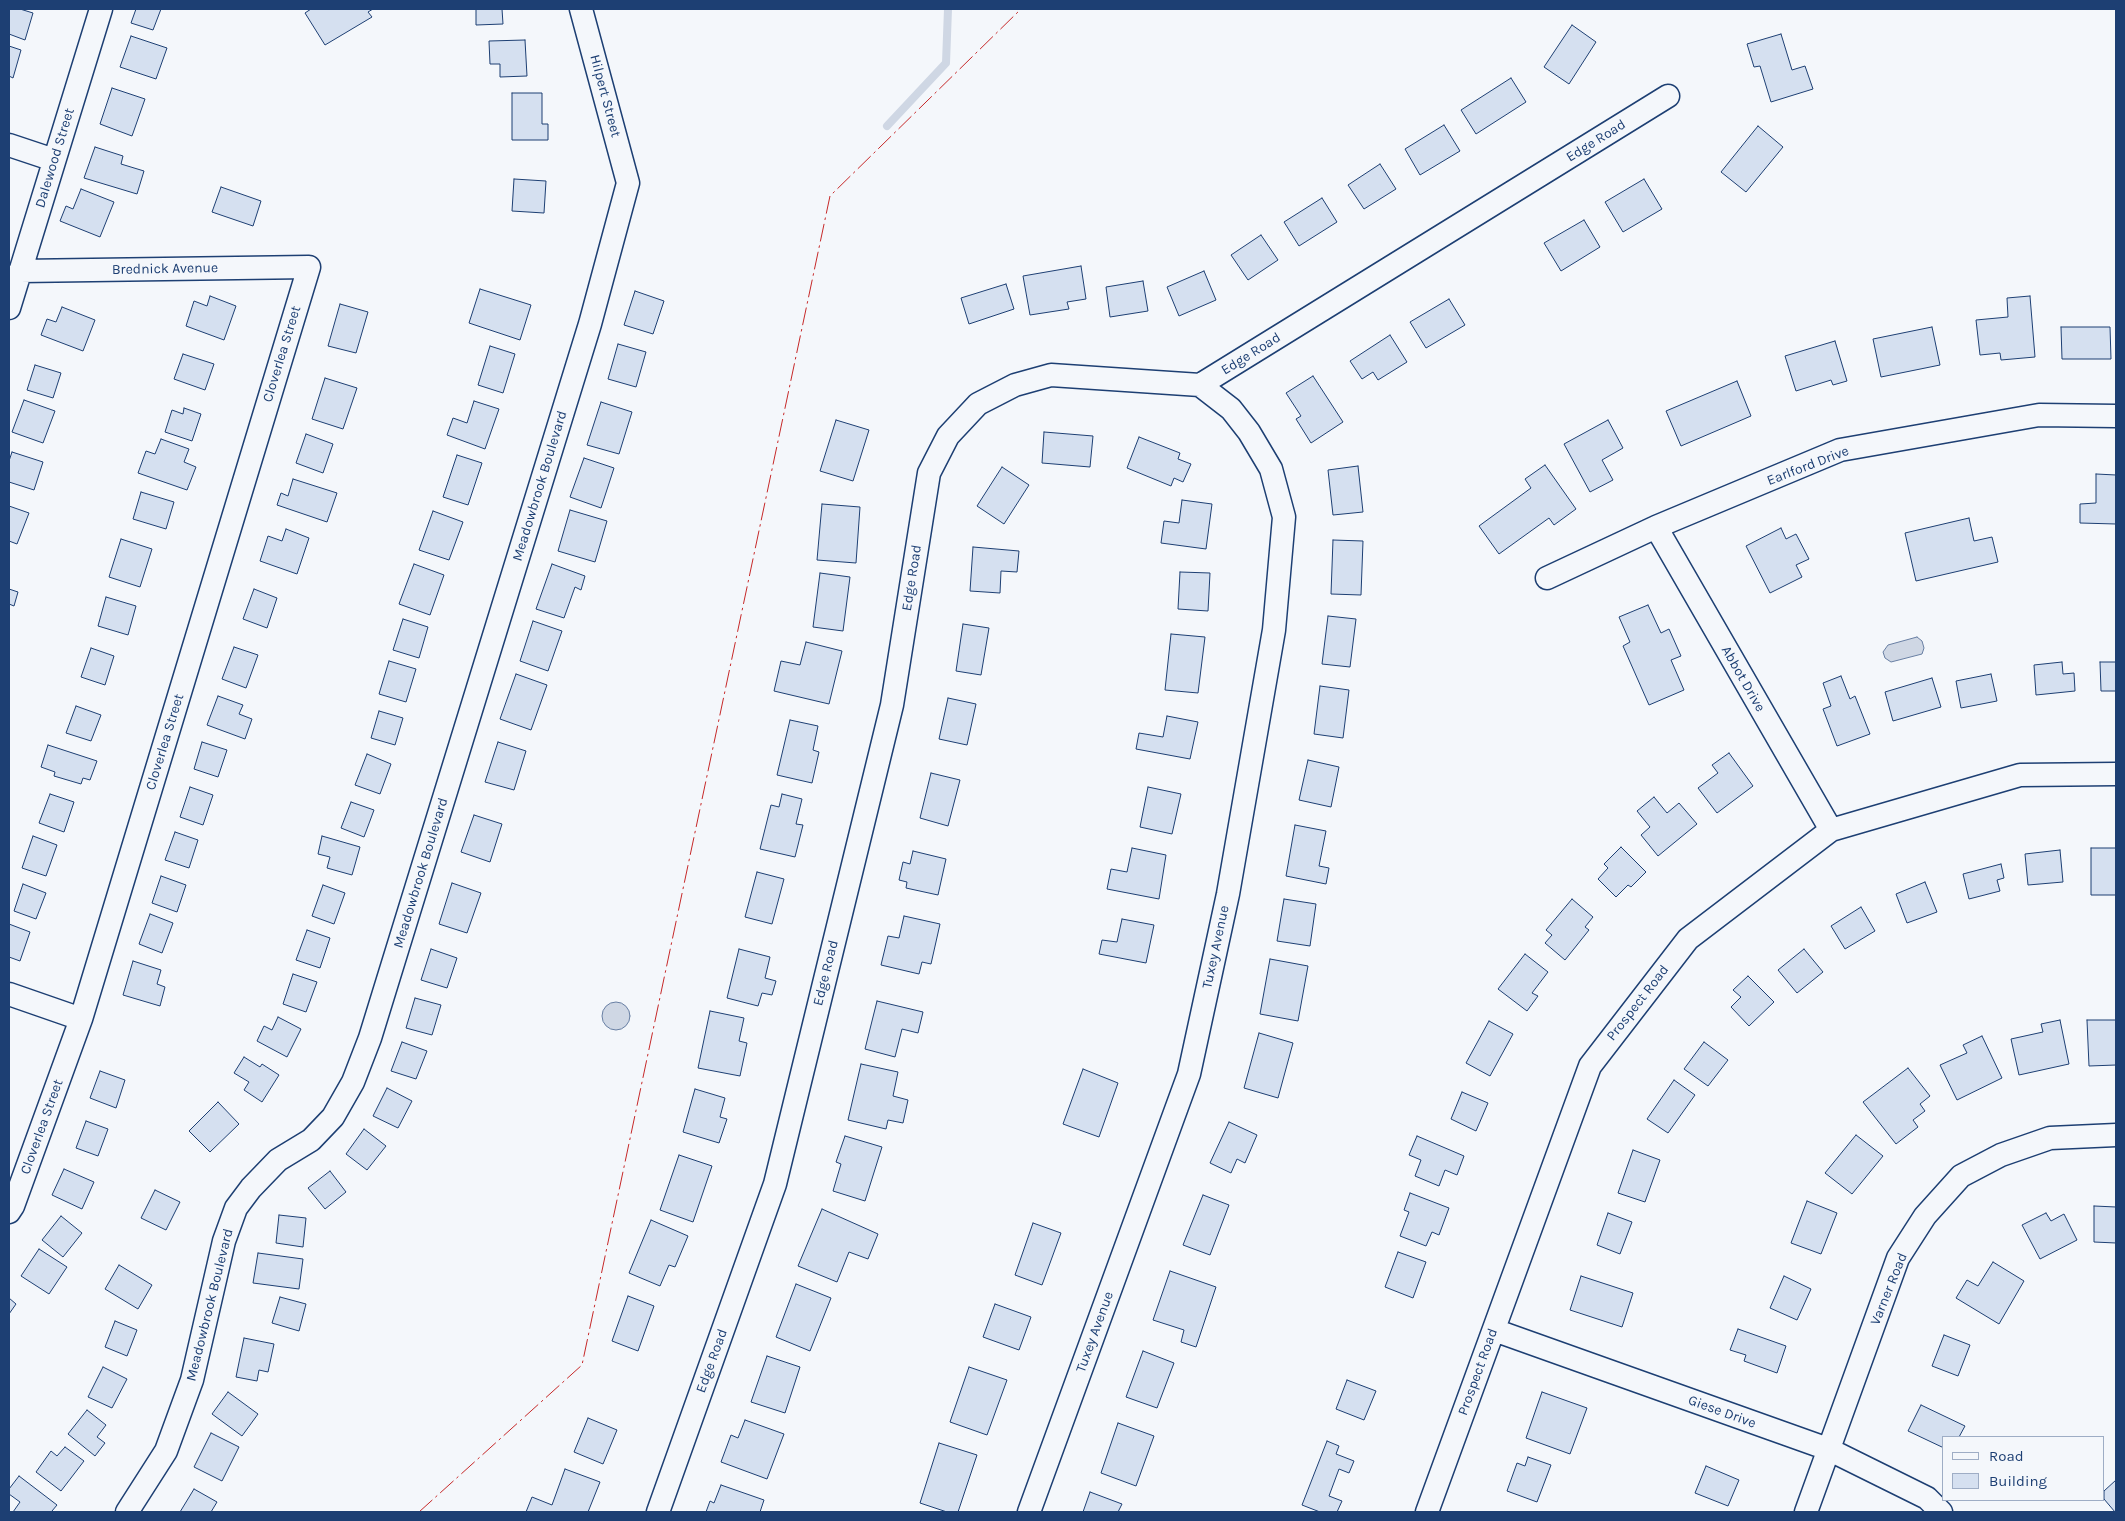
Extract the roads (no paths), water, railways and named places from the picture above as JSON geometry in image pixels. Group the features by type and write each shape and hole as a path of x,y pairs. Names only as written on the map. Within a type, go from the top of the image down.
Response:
{"street":[{"name":"Dalewood Street","path":"9,308 102,9"},
{"name":"Hilpert Street","path":"581,9 628,183"},
{"name":"Edge Road","path":"658,1512 775,1184 892,705 929,473 948,436 978,404 1015,385 1051,375 1200,385 1668,96"},
{"path":"9,146 54,160"},
{"name":"Meadowbrook Boulevard","path":"128,1512 166,1451 192,1380 224,1241 236,1208 251,1188 278,1160 311,1140 333,1117 352,1082 370,1038 584,343 628,183"},
{"name":"Brednick Avenue","path":"20,271 309,266"},
{"name":"Cloverlea Street","path":"9,1212 13,1206 81,1020 309,266"},
{"name":"Tuxey Avenue","path":"1029,1512 1189,1074 1228,894 1274,630 1284,518 1271,469 1249,432 1232,409 1200,385"},
{"name":"Earlford Drive","path":"1547,578 1656,527 1840,450 2039,415 2116,416"},
{"name":"Abbot Drive","path":"1656,527 1831,830"},
{"name":"Prospect Road","path":"1427,1512 1590,1066 1688,939 1831,830 2020,774 2116,774"},
{"path":"9,994 81,1020"},
{"name":"Varner Road","path":"1806,1512 1898,1258 1925,1216 1961,1176 2001,1154 2050,1138 2116,1135"},
{"name":"Giese Drive","path":"1494,1330 1828,1450 1927,1498 1941,1512"}],"waterway":[{"path":"887,126 946,63 948,9"}]}
